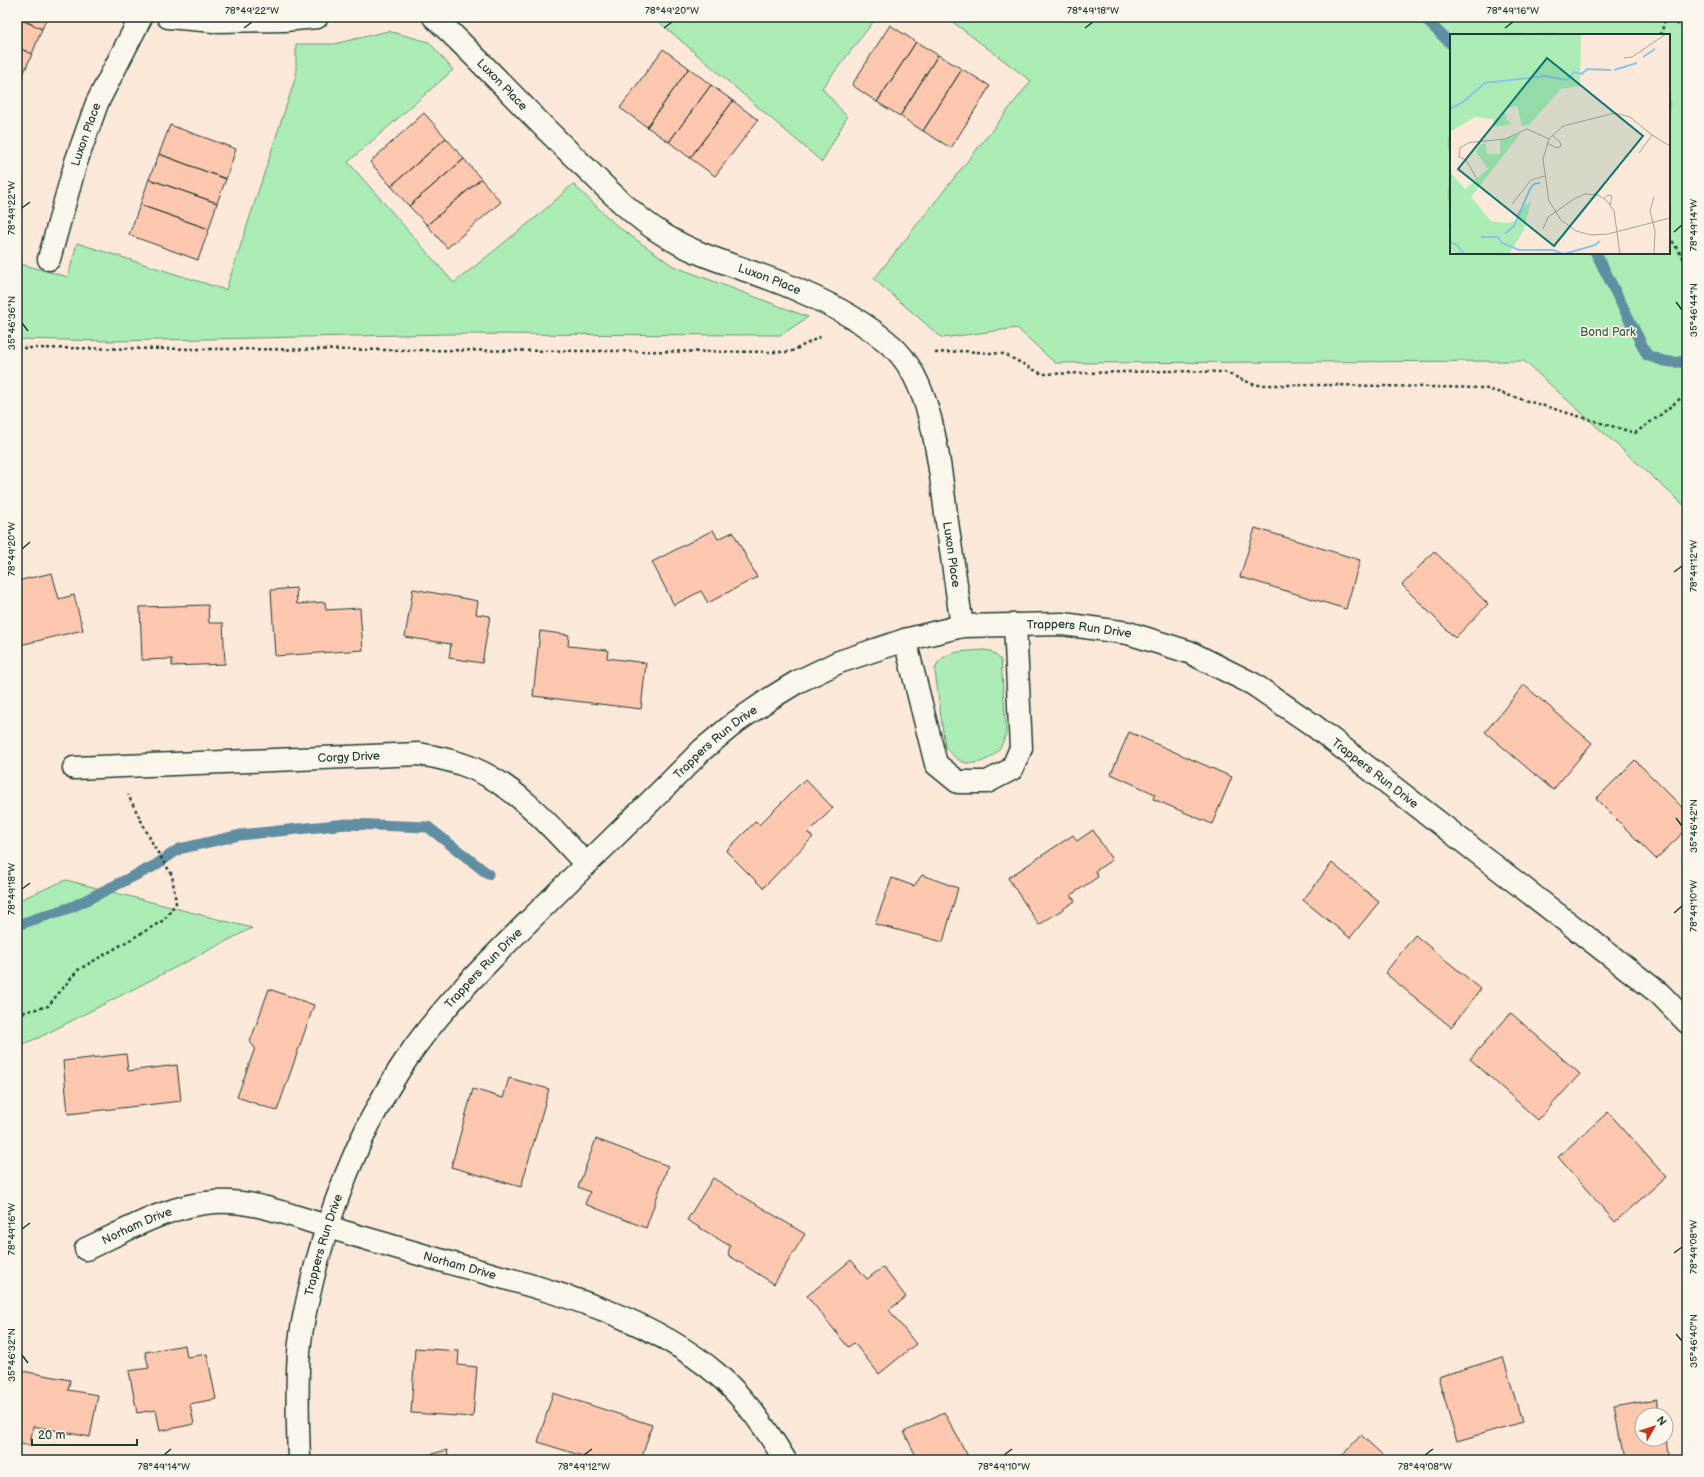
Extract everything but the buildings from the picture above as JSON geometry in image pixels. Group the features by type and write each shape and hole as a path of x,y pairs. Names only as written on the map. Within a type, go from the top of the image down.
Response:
{"street":[{"name":"Luxon Place","path":"49,259 76,162 97,103 141,17"},
{"path":"168,17 214,21 284,20 317,17"},
{"name":"Luxon Place","path":"434,17 503,84 558,142 629,210 664,235 702,255 802,291 855,319 893,348 900,356 908,367 921,392 937,444 962,626"},
{"name":"Trappers Run Drive","path":"299,1460 297,1416 299,1352 308,1296 327,1227 350,1166 375,1114 388,1089 415,1048 450,1002 492,958 702,750 736,722 797,682 839,662 905,640 962,626 1063,624 1128,633 1189,652 1253,684 1313,725 1660,994 1687,1022"},
{"name":"Trappers Run Drive","path":"905,640 936,764 958,782 987,782 1012,769 1021,748 1015,625"},
{"name":"Corgy Drive","path":"74,768 419,754 445,759 473,769 509,790 525,802 586,864"},
{"name":"Norham Drive","path":"86,1249 158,1216 177,1209 213,1202 235,1202 261,1205 327,1227 536,1287 642,1326 683,1350 717,1374 749,1406 770,1434 786,1460"}],"path":[{"path":"1661,34 1664,18 1687,28"},
{"path":"1670,238 1687,264"},
{"path":"17,348 790,352 855,319"},
{"path":"900,356 963,351 1004,354 1042,374 1169,371 1224,372 1255,385 1484,388 1635,433 1687,394"},
{"path":"17,1014 48,1006 78,970 164,920 176,903 172,875 155,848 113,766"}],"green space":[{"path":"662,17 877,17 822,88 847,117 822,162 658,21"},
{"name":"Bond Park","path":"946,17 1687,17 1687,508 1524,361 1055,363 1017,328 942,338 874,279 1031,81"},
{"path":"388,31 429,42 453,70 348,162 454,283 540,214 573,184 617,226 673,266 808,317 781,335 450,334 111,341 17,339 17,263 68,277 77,243 226,290 296,76 296,44 334,44"},
{"path":"983,650 991,651 1001,660 1006,732 998,751 988,759 982,762 965,763 955,757 945,747 935,671 938,664 947,655"},
{"path":"66,880 252,928 38,1038 17,1046 17,901"}],"waterway":[{"path":"1423,17 1450,43"},
{"path":"1596,254 1647,355 1667,361 1687,361"},
{"path":"17,925 72,907 154,866 179,849 240,835 347,824 428,827 488,874"}]}
